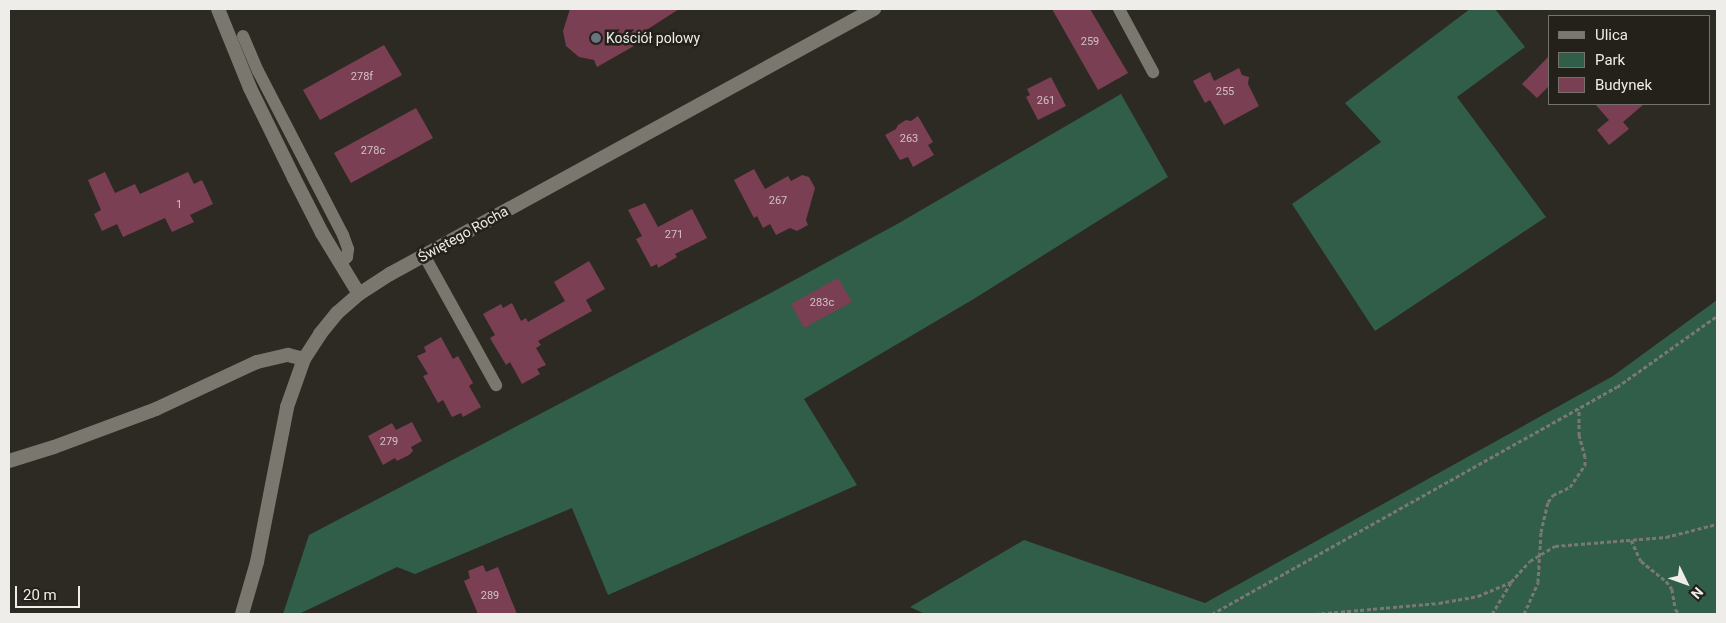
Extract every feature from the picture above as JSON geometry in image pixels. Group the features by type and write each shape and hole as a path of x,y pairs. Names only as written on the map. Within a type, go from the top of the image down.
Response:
{"street":[{"path":"218,9 250,88 290,170 322,233 358,294"},
{"name":"Świętego Rocha","path":"242,614 257,562 287,407 304,359 320,334 337,314 358,294 424,255 874,9"},
{"path":"9,462 156,409 257,362 288,355 304,359"}],"lane":[{"path":"1119,9 1153,72"},
{"path":"243,36 262,79 343,235 348,249 347,257 341,264"},
{"path":"424,255 496,385"}],"path":[{"path":"1212,614 1633,378 1717,316"},
{"path":"1524,614 1538,582 1538,556 1548,502 1553,495 1570,487 1585,465 1585,457 1579,435 1578,409"},
{"path":"1494,614 1511,582 1530,561 1554,546 1666,537 1717,524"},
{"path":"1631,540 1641,561 1666,581 1672,589 1674,609 1680,614"},
{"path":"1315,614 1439,603 1478,596 1511,582"}],"green space":[{"path":"1470,9 1495,9 1525,47 1457,97 1546,217 1375,331 1292,204 1381,142 1345,103"},
{"path":"1121,94 1168,177 972,300 804,399 857,485 608,595 572,508 415,574 397,567 299,614 283,614 309,535 767,295 899,223"},
{"path":"1717,300 1717,614 925,614 910,607 1024,540 1205,603 1613,376"}],"building":[{"name":"Kościół polowy","path":"570,9 679,9 631,40 634,46 597,67 594,60 579,57 566,46 563,31"},
{"path":"1052,9 1090,9 1128,73 1098,90"},
{"path":"384,45 402,75 320,120 303,90"},
{"path":"1548,57 1548,87 1537,98 1522,84"},
{"path":"1239,68 1242,75 1249,77 1248,84 1259,106 1224,125 1210,100 1205,103 1193,81 1210,72 1214,81"},
{"path":"1051,77 1066,106 1038,120 1026,97 1030,95 1027,89"},
{"path":"1596,105 1643,105 1623,122 1629,129 1609,145 1597,130 1609,120"},
{"path":"416,108 433,138 351,183 334,153"},
{"path":"918,116 933,142 928,145 934,155 913,167 908,157 900,160 885,135 896,129 898,125 906,120 911,121"},
{"path":"754,169 765,189 788,176 791,181 802,175 809,177 815,188 806,220 808,225 797,231 790,228 776,235 770,224 763,228 757,216 754,218 734,180"},
{"path":"105,172 115,193 135,184 140,194 188,172 194,184 202,180 213,204 190,215 194,222 172,232 165,218 123,237 117,224 102,231 94,214 101,210 88,180"},
{"path":"645,203 658,227 692,209 707,238 675,254 677,257 658,268 657,264 651,267 636,239 642,236 628,210"},
{"path":"589,261 605,289 586,300 592,311 538,341 541,345 536,348 546,365 537,369 540,374 522,384 510,362 506,365 490,338 495,335 483,314 501,304 503,308 512,303 521,321 526,318 528,322 565,301 554,282"},
{"path":"838,278 852,302 804,328 791,304"},
{"path":"441,337 453,359 458,356 473,383 469,386 481,407 463,417 461,413 452,417 443,400 438,403 423,376 428,374 417,356 426,352 424,347"},
{"path":"412,422 422,441 411,447 413,451 409,455 397,461 395,458 383,465 368,436 392,423 396,430"},
{"path":"483,565 486,572 498,567 517,614 478,614 464,581 470,578 468,571"}],"place":[{"name":"Kościół polowy","path":"596,38"}]}
